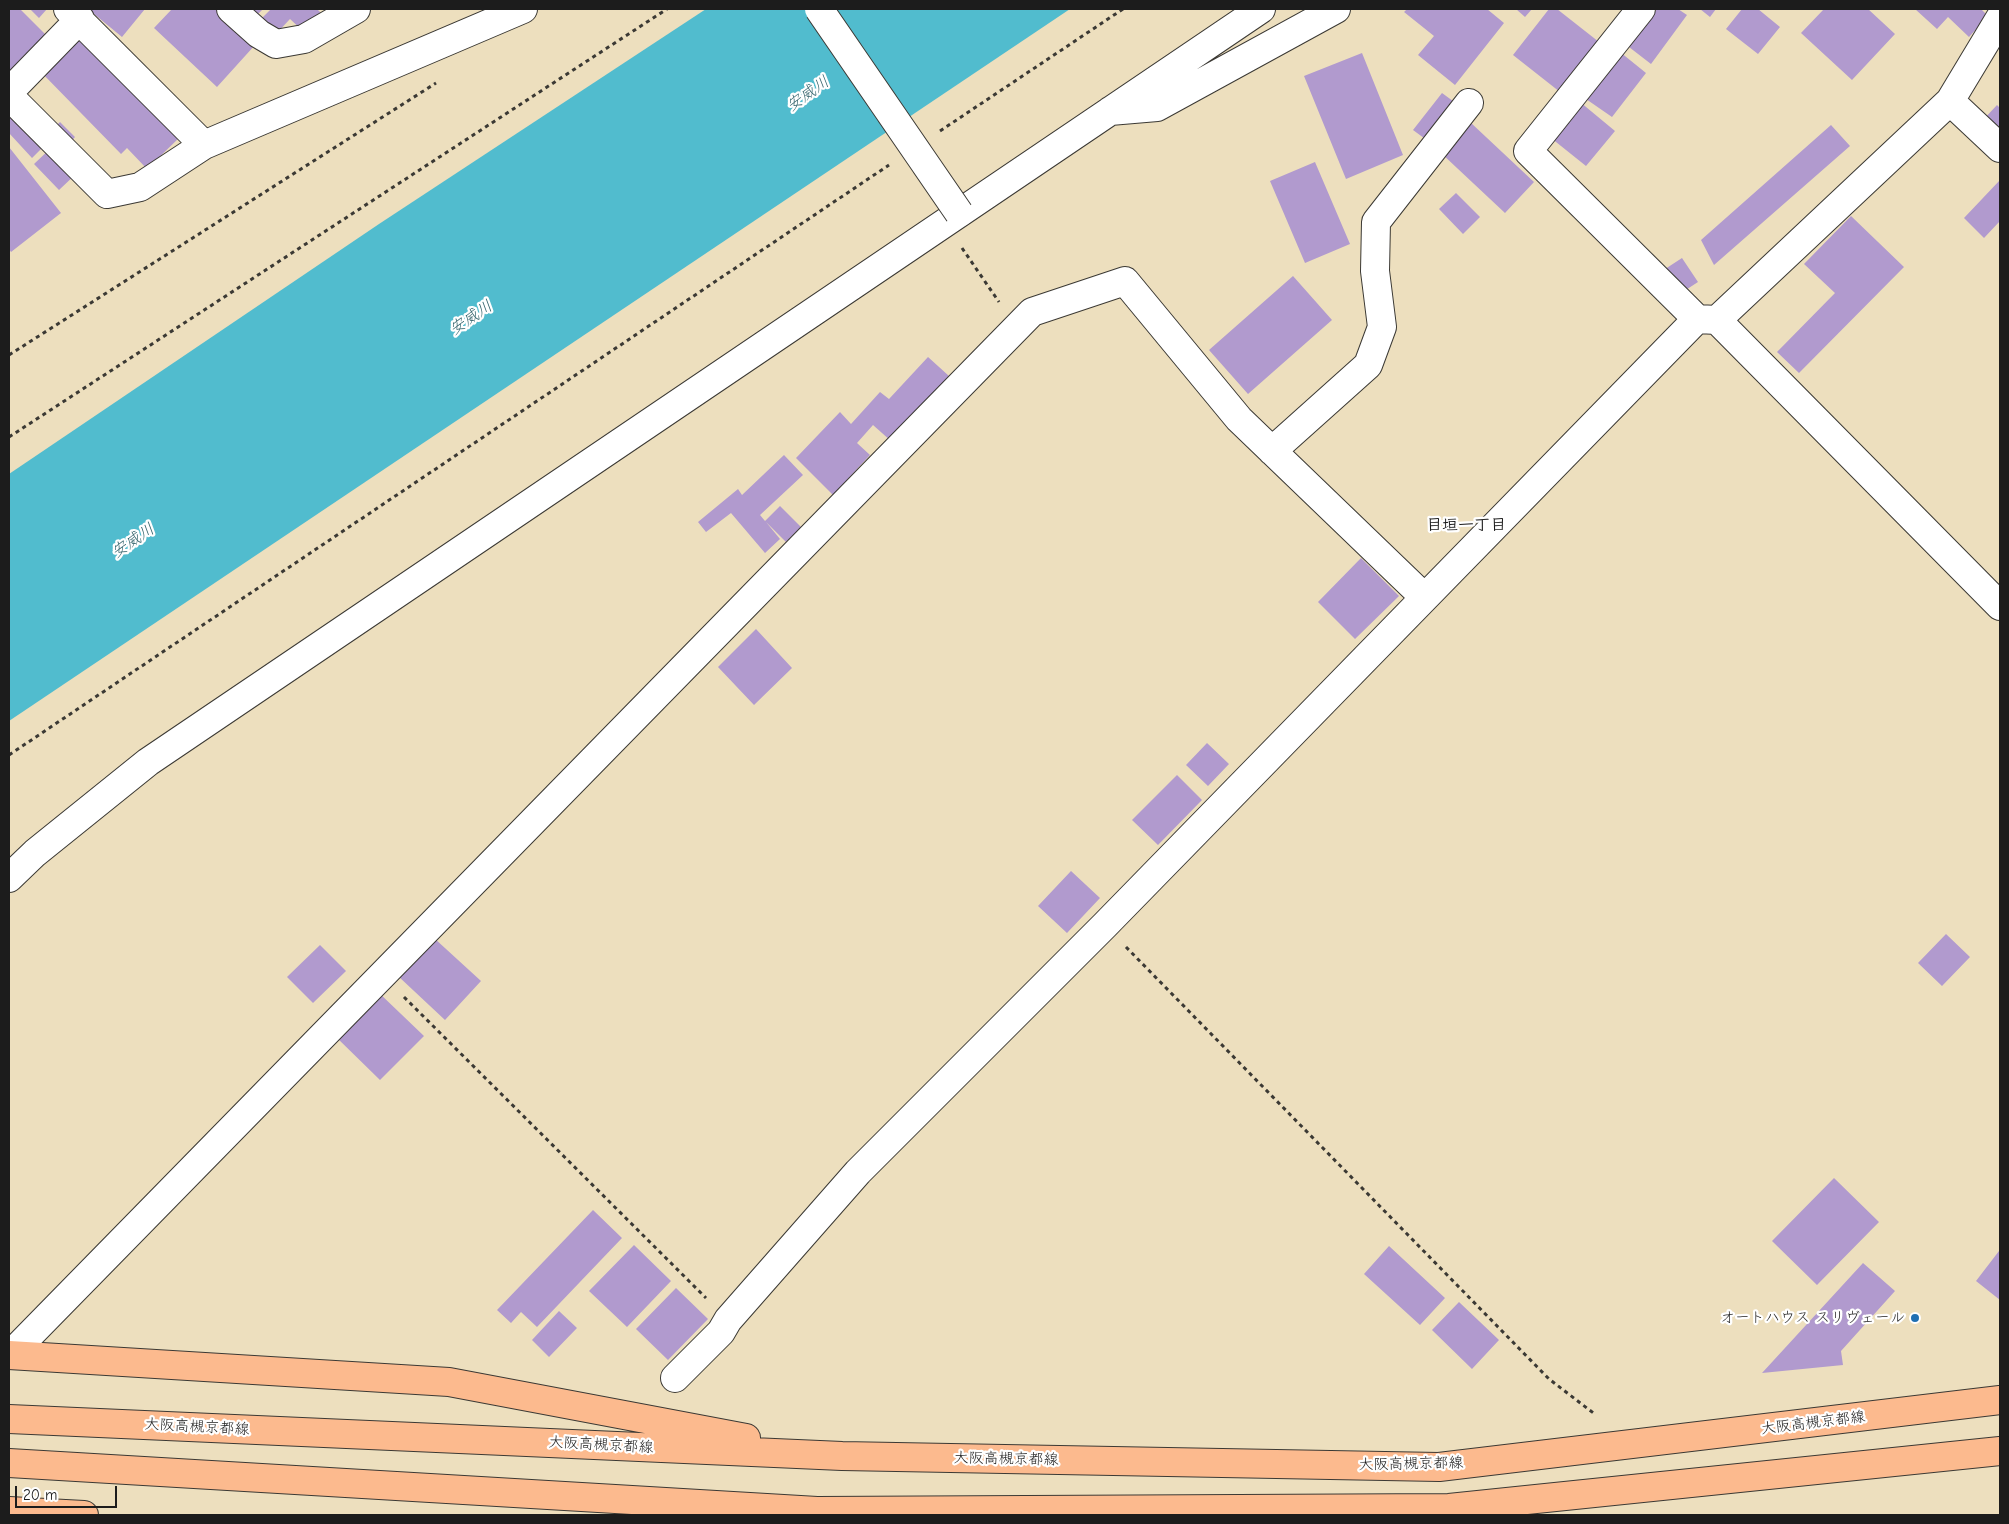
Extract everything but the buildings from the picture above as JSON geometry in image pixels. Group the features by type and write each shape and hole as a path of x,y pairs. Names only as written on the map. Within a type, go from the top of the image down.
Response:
{"main road":[{"path":"9,1355 449,1382 842,1456"},
{"name":"大阪高槻京都線","path":"9,1419 842,1456 1439,1467 2000,1400"},
{"path":"742,1515 816,1511 1449,1508 2000,1451"},
{"path":"9,1463 816,1511"},
{"path":"9,1511 84,1515"}],"street":[{"path":"231,9 259,34 276,44 304,40 356,9"},
{"path":"9,96 107,194 140,188 204,145 523,9"},
{"path":"818,9 952,218"},
{"path":"9,878 35,853 148,762 1261,9"},
{"path":"1109,111 1157,107 1336,9"},
{"path":"1641,9 1528,151 1707,319 2000,606"},
{"path":"9,92 74,14 204,145"},
{"path":"675,1378 721,1332 728,1320 858,1172 1105,925 1424,597 1707,319 1950,101 2000,18"},
{"path":"1950,101 2000,148"},
{"path":"1272,451 1368,366 1382,327 1375,271 1376,222 1469,103"},
{"path":"9,1355 1032,312 1125,281 1239,419 1424,597"}],"path":[{"path":"9,437 667,9"},
{"path":"938,132 1122,9"},
{"path":"9,355 437,82"},
{"path":"9,755 890,165"},
{"path":"952,218 1017,327"},
{"path":"1105,925 1549,1379 1633,1444"},
{"path":"382,975 728,1320"}],"water":[{"name":"安威川","path":"706,9 1070,9 9,721 9,474 379,224"}],"place":[{"name":"オートハウス スリヴェール","path":"1915,1318"}],"district":[{"name":"目垣一丁目","path":"1466,525"}]}
